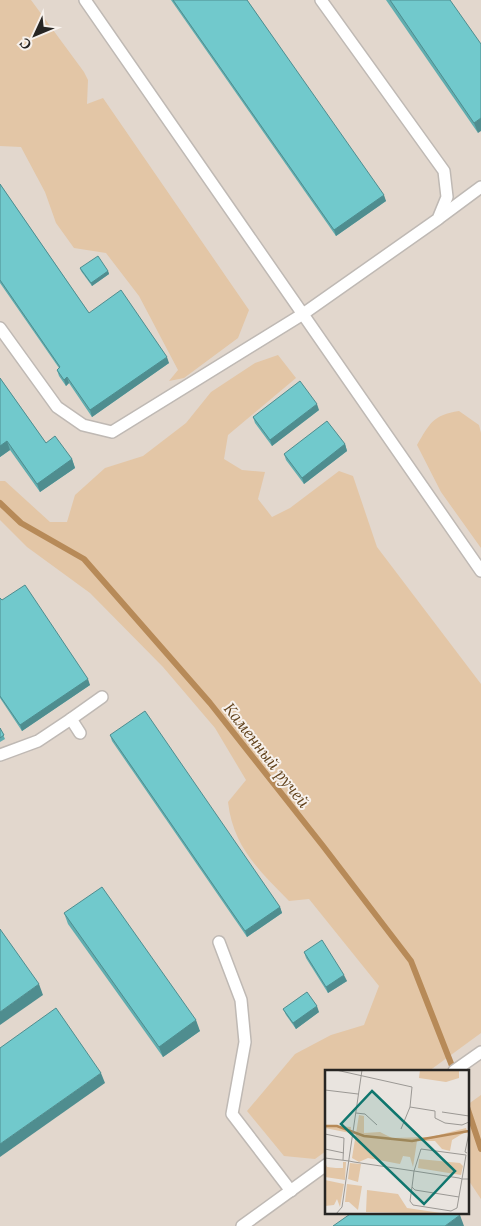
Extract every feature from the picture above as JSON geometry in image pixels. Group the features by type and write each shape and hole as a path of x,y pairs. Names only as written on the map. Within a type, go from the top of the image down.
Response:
{"lane":[{"path":"84,0 481,571"},
{"path":"321,0 444,171 448,197 438,219"},
{"path":"0,328 56,407 83,425 112,432 303,314 481,187"},
{"path":"0,755 38,741 102,698"},
{"path":"71,719 80,733"},
{"path":"219,942 241,1000 244,1033 232,1114 291,1191"},
{"path":"455,1070 481,1052"},
{"path":"242,1226 325,1166"}],"shaded area":[{"path":"0,0 481,0 481,1226 0,1226"},
{"path":"0,0 31,0 84,72 88,80 87,104 103,98 249,310 238,338 184,378 169,381 178,370 139,296 106,253 74,248 56,223 45,192 21,147 0,146"},
{"path":"278,355 296,378 228,435 224,459 242,470 265,472 258,499 272,517 290,508 339,471 353,476 377,547 481,684 481,1033 430,1070 325,1070 325,1152 315,1159 284,1156 247,1111 295,1054 331,1035 364,1025 379,986 309,899 289,901 249,857 235,832 228,802 246,780 215,728 163,667 90,593 27,547 0,520 0,481 5,481 50,522 67,522 75,495 105,468 143,456 186,423 211,392 255,363"},
{"path":"459,411 479,425 481,433 481,548 441,492 417,445 433,421 443,415"},
{"path":"481,1095 481,1199 468,1180 468,1104"}],"building":[{"path":"173,0 247,0 384,195 334,230"},
{"path":"390,0 450,0 481,44 481,118 474,123"},
{"path":"0,184 89,313 121,290 167,357 90,410 67,377 64,380 57,370 60,367 0,280"},
{"path":"98,256 108,271 91,283 80,268"},
{"path":"0,378 46,443 55,436 72,459 37,484 7,441 0,446"},
{"path":"300,381 317,404 270,440 253,417"},
{"path":"327,421 345,444 302,478 284,454"},
{"path":"25,585 88,679 20,725 0,696 0,598 2,600"},
{"path":"145,711 280,907 245,931 110,735"},
{"path":"0,728 4,735 0,738"},
{"path":"102,887 196,1020 159,1047 64,913"},
{"path":"0,929 39,984 0,1012"},
{"path":"322,940 344,975 326,987 304,952"},
{"path":"307,992 317,1006 293,1023 283,1009"},
{"path":"56,1008 101,1073 0,1144 0,1048"},
{"path":"350,1214 460,1215 445,1226 333,1226"}],"waterway":[{"name":"Каменный ручей","path":"0,503 21,523 84,559 210,703 411,961 454,1070"},
{"name":"Каменный ручей","path":"468,1110 481,1149"}]}
